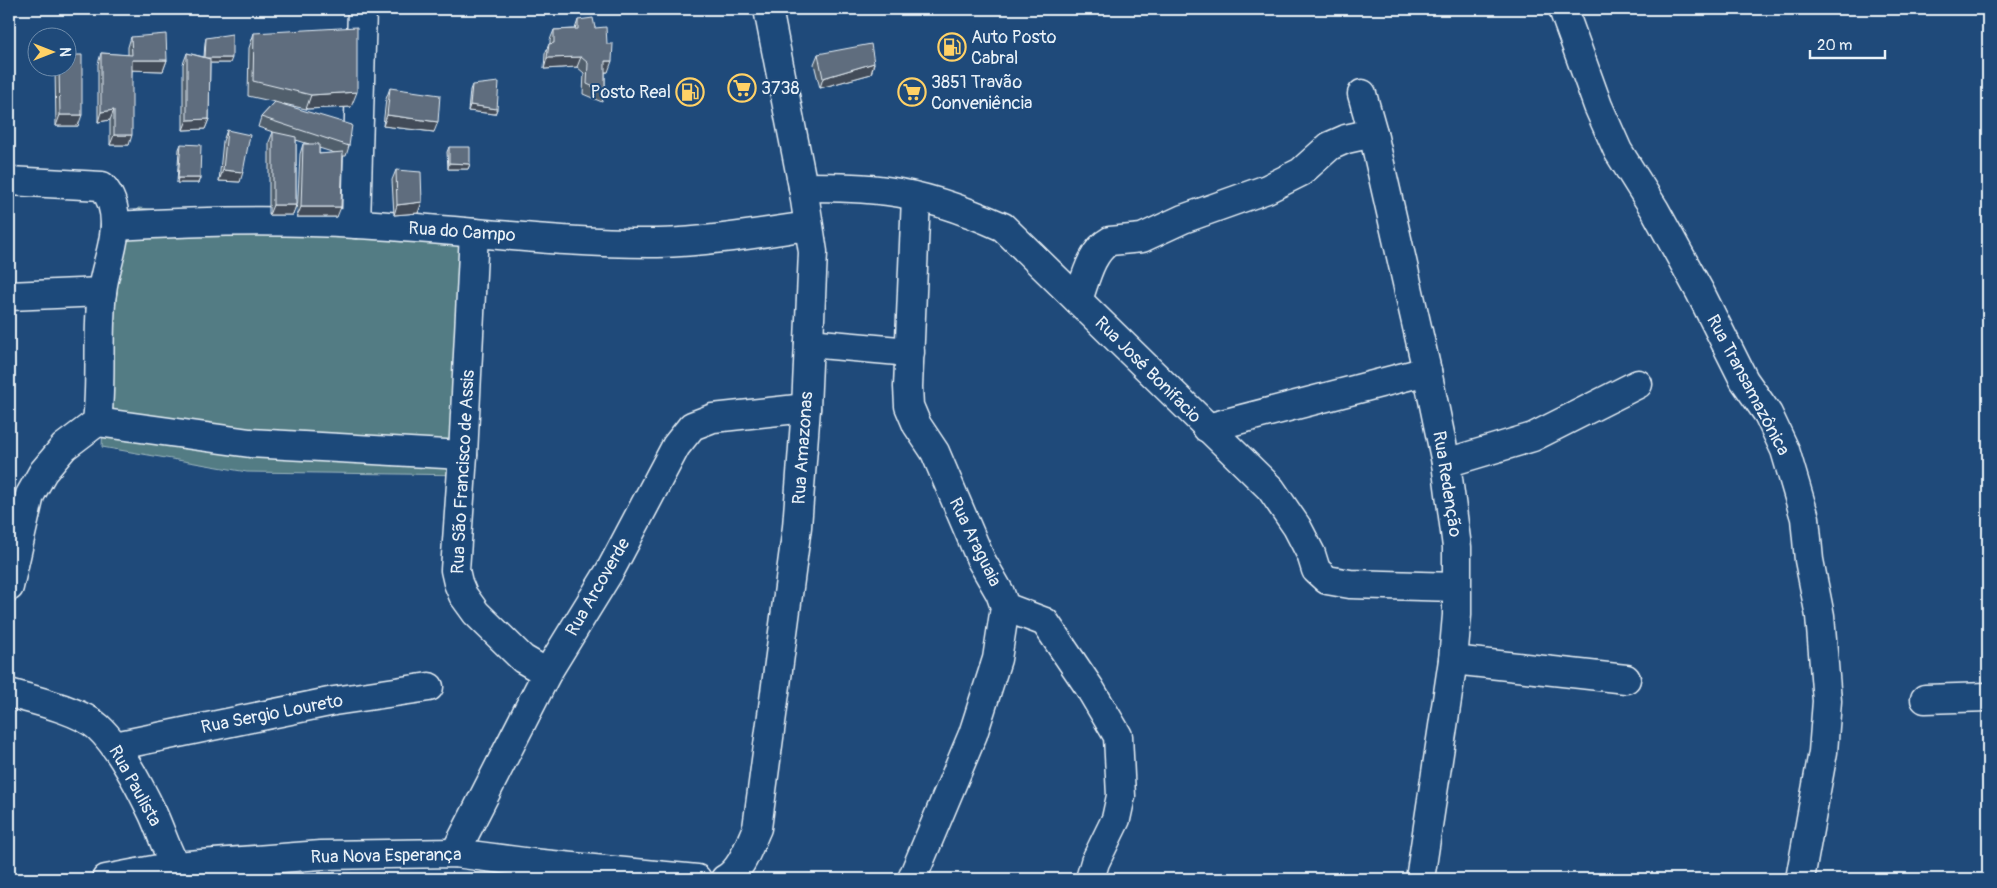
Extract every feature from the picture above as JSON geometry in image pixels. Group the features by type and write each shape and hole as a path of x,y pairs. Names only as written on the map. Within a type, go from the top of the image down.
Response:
{"street":[{"path":"356,224 362,9"},
{"name":"Rua Amazonas","path":"730,878 742,859 757,828 797,527 806,408 813,252 803,187 768,9"},
{"name":"Rua Transamazônica","path":"1563,9 1598,106 1618,151 1655,210 1700,292 1744,380 1768,414 1785,450 1805,518 1809,560 1820,616 1827,701 1823,752 1800,879"},
{"name":"Rua Redenção","path":"1362,94 1373,133 1427,371 1446,463 1457,547 1457,615 1453,660 1420,879"},
{"path":"1078,300 1093,261 1102,247 1110,241 1142,238 1183,218 1267,188 1301,172 1330,146 1346,139 1373,133"},
{"path":"9,182 102,186 109,194 114,205 115,226 102,292 100,398 97,422"},
{"name":"Rua José Bonifacio","path":"803,187 840,187 888,191 970,213 1003,227 1271,489 1297,527 1320,576 1327,580 1350,584 1456,587"},
{"name":"Rua Araguaia","path":"912,879 972,734 997,660 1005,607 1000,593 981,560 934,452 917,425 910,406 910,352 916,197"},
{"name":"Rua do Campo","path":"115,226 204,221 356,224 612,242 661,243 808,226"},
{"name":"Rua São Francisco de Assis","path":"474,233 464,455 455,570 463,595 476,613 523,660 547,673"},
{"path":"9,296 102,292"},
{"path":"809,343 910,352"},
{"path":"1207,428 1427,371"},
{"path":"1446,463 1532,437 1638,384"},
{"name":"Rua Arcoverde","path":"455,853 547,673 611,569 676,446 692,426 713,418 806,408"},
{"path":"9,587 30,495 43,472 64,447 97,422 250,442 464,455"},
{"path":"1005,607 1045,622 1090,686 1118,736 1121,796 1116,819 1095,862 1090,879"},
{"path":"1453,660 1626,679"},
{"name":"Rua Sergio Loureto","path":"115,746 334,701 429,686"},
{"name":"Rua Paulista","path":"9,693 73,713 97,726 115,746 152,813 179,873"},
{"path":"1925,699 1988,697"},
{"name":"Rua Nova Esperança","path":"106,879 179,873 321,855 455,853 532,864 697,879"}],"green space":[{"path":"138,208 483,237 473,475 247,472 102,447 108,294"}],"building":[{"path":"593,18 595,28 606,27 607,44 613,44 612,61 605,61 605,92 587,84 588,63 581,57 547,58 549,44 554,43 554,30 578,29 578,20"},
{"path":"357,27 357,92 311,95 253,81 254,33"},
{"path":"166,34 167,60 132,60 132,135 114,135 114,110 101,112 101,53 132,55 131,37"},
{"path":"232,34 232,58 205,58 206,38"},
{"path":"871,44 874,63 823,78 818,54"},
{"path":"187,53 210,59 209,119 187,120"},
{"path":"78,55 82,55 82,115 60,115 59,78 78,78"},
{"path":"499,82 497,109 470,105 472,85"},
{"path":"390,88 440,95 438,122 387,115"},
{"path":"275,102 352,125 349,146 261,117"},
{"path":"227,130 250,135 243,172 223,170"},
{"path":"273,132 296,137 296,205 273,205"},
{"path":"181,144 201,145 200,178 178,178"},
{"path":"303,144 319,144 319,154 343,152 341,207 301,207"},
{"path":"449,147 470,147 470,164 449,163"},
{"path":"396,170 421,172 422,202 397,205"}],"place":[{"name":"Auto Posto Cabral","path":"952,47"},
{"name":"3738","path":"742,88"},
{"name":"Posto Real","path":"690,92"},
{"name":"3851 Travão Conveniência","path":"912,92"}]}
